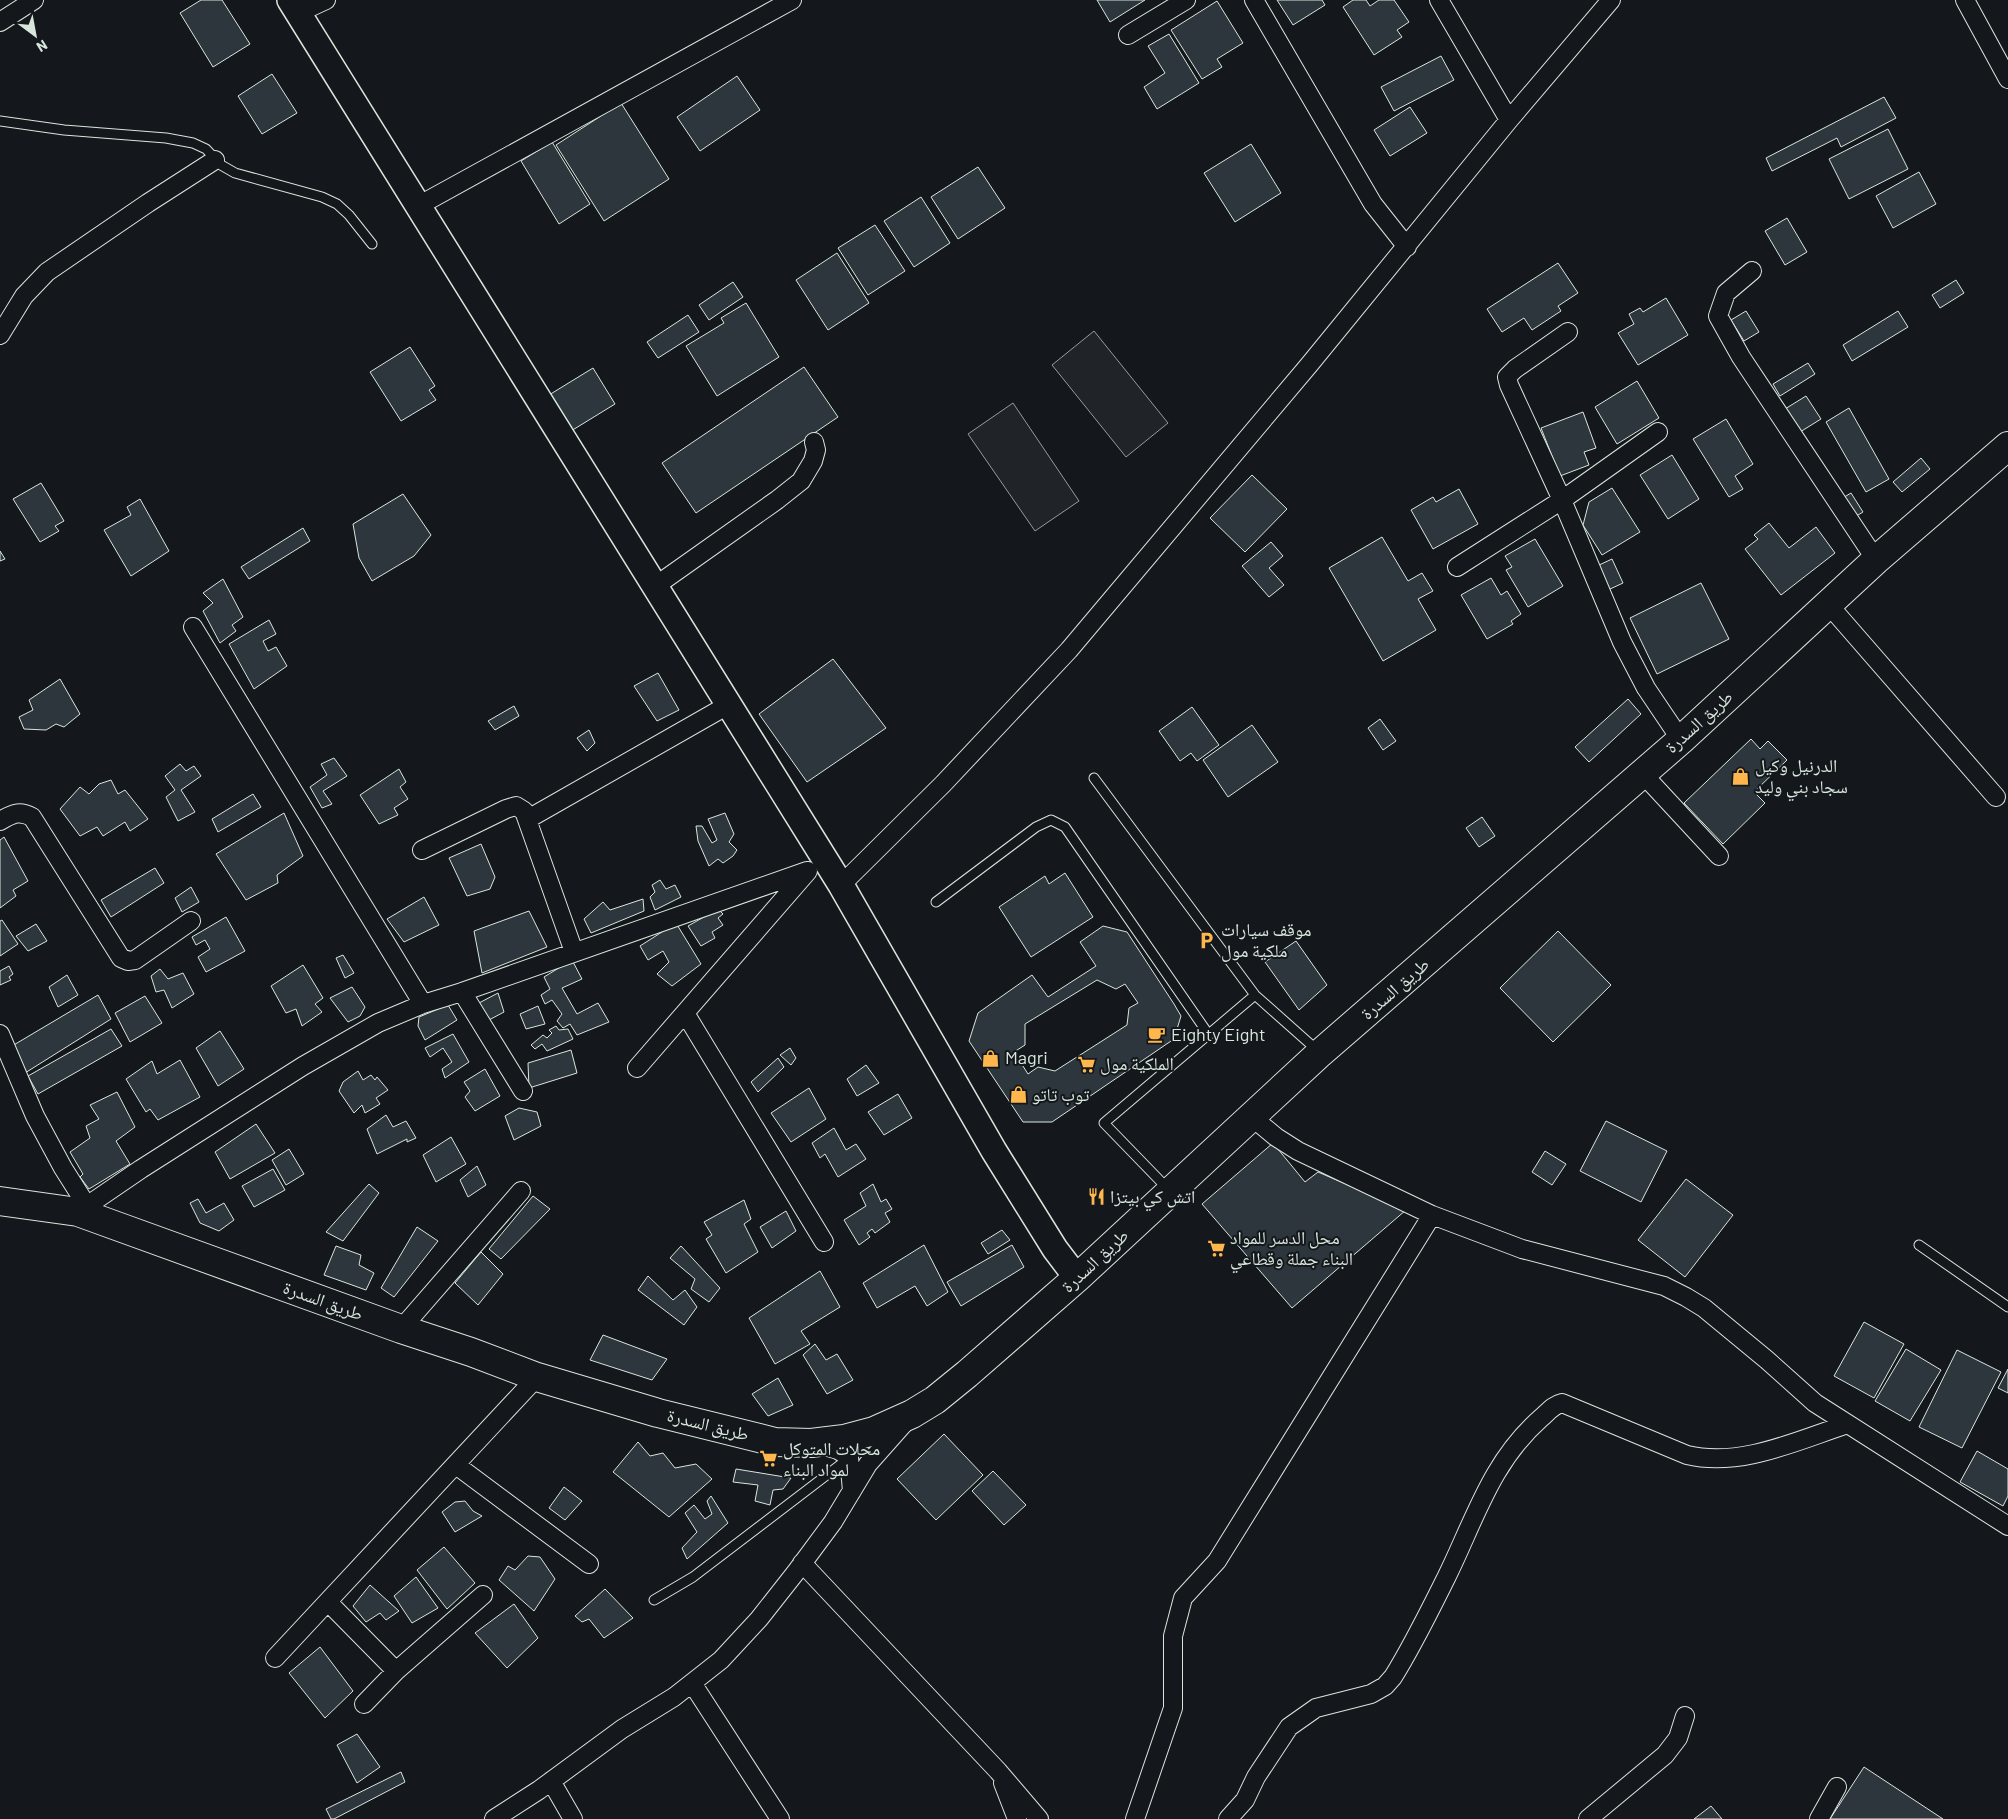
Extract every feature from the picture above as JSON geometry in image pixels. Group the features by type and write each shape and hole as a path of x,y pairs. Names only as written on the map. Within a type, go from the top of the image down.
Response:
{"main road":[{"name":"طريق السدرة","path":"0,1200 83,1209 401,1329 471,1352 536,1377 658,1413 775,1442 811,1443 874,1431 912,1414 935,1400 1078,1278 1320,1053 1681,740 1876,560 2008,446"}],"street":[{"path":"0,22 34,0"},
{"path":"326,0 294,7 728,705 815,864 841,885 994,1151 1055,1249 1078,1278"},
{"path":"418,206 792,0"},
{"path":"1128,36 1186,0"},
{"path":"1254,0 1373,204 1407,247"},
{"path":"1439,0 1509,120"},
{"path":"1964,0 2008,79"},
{"path":"841,885 944,784 1069,650 1407,247 1602,3"},
{"path":"0,335 24,296 47,272 215,160"},
{"path":"1752,271 1726,293 1718,316 1741,357 1876,560"},
{"path":"1568,332 1515,369 1507,377 1509,385 1562,500 1634,666 1663,716 1681,740"},
{"path":"1457,567 1562,500 1658,432"},
{"path":"654,586 777,500 801,480 813,461 816,450 814,442"},
{"path":"1828,604 1996,796"},
{"path":"193,627 423,1004"},
{"path":"528,819 728,705"},
{"path":"1642,773 1719,856"},
{"path":"422,850 506,808 516,806 524,811 574,952"},
{"path":"0,821 13,813 23,812 32,817 120,958 128,961 135,960 191,921"},
{"path":"0,1034 36,1116 83,1209 141,1169 303,1066 378,1023 423,1004 574,952 815,864"},
{"path":"637,1068 815,864"},
{"path":"462,992 523,1091"},
{"path":"686,1013 824,1242"},
{"path":"1252,1117 1276,1138 1298,1151 1432,1215 1522,1248 1664,1286 1686,1297 1704,1308 1815,1403 2008,1526"},
{"path":"401,1329 522,1191"},
{"path":"1135,1819 1173,1708 1173,1636 1183,1598 1217,1561 1432,1215"},
{"path":"275,1658 536,1377"},
{"path":"1228,1819 1245,1800 1256,1777 1290,1727 1316,1708 1372,1694 1385,1686 1393,1677 1447,1575 1487,1488 1500,1466 1522,1435 1554,1405 1562,1403 1687,1455 1700,1458 1752,1455 1848,1424"},
{"path":"494,1819 551,1781 622,1729 674,1697 721,1660 758,1619 802,1563 833,1522 868,1464 912,1414"},
{"path":"811,1443 838,1450 849,1457 852,1491"},
{"path":"456,1465 589,1564"},
{"path":"802,1563 998,1771 1039,1819"},
{"path":"364,1704 396,1670 483,1595"},
{"path":"328,1602 396,1670"},
{"path":"692,1683 780,1819"},
{"path":"1588,1819 1665,1755 1678,1738 1685,1716"},
{"path":"998,1771 1017,1819"},
{"path":"551,1781 573,1819"},
{"path":"1818,1819 1837,1787"}],"lane":[{"path":"0,122 64,130 166,138 194,143 206,149 215,160 235,173 330,200 349,215 372,244"},
{"path":"1094,778 1255,996 1320,1053"},
{"path":"936,902 1036,827 1051,820 1065,827 1209,1035"},
{"path":"1170,1192 1104,1123 1255,996"},
{"path":"1919,1246 2008,1307"},
{"path":"654,1600 693,1577 849,1457"}],"shaded area":[{"path":"1094,331 1168,423 1126,457 1052,365"},
{"path":"1013,403 1079,501 1035,531 968,434"}],"building":[{"path":"201,0 222,0 250,44 213,67 180,13"},
{"path":"1097,0 1145,0 1110,22"},
{"path":"1277,0 1322,0 1325,5 1293,25"},
{"path":"1353,0 1366,0 1370,6 1379,0 1394,0 1409,22 1397,30 1402,37 1374,55 1343,7"},
{"path":"1217,1 1243,43 1217,59 1222,67 1202,79 1171,30"},
{"path":"1169,34 1199,83 1157,109 1144,87 1165,73 1148,46"},
{"path":"1441,56 1454,80 1394,111 1381,87"},
{"path":"272,74 297,113 262,134 238,96"},
{"path":"737,76 760,110 700,151 677,117"},
{"path":"1884,97 1896,118 1841,147 1837,138 1772,171 1766,158"},
{"path":"621,103 669,179 604,221 556,145"},
{"path":"1410,107 1427,133 1390,156 1374,130"},
{"path":"1888,129 1908,169 1849,199 1829,159"},
{"path":"552,142 590,204 559,224 521,161"},
{"path":"1251,144 1281,193 1235,222 1204,173"},
{"path":"978,167 1005,208 958,239 931,197"},
{"path":"1919,172 1936,204 1893,228 1876,196"},
{"path":"921,197 950,243 914,267 884,221"},
{"path":"1787,218 1807,252 1785,265 1765,231"},
{"path":"875,225 905,271 868,295 838,248"},
{"path":"837,253 869,303 828,330 796,280"},
{"path":"1558,263 1578,293 1558,306 1561,311 1532,330 1524,318 1502,332 1487,309"},
{"path":"1956,280 1964,293 1940,308 1932,295"},
{"path":"733,282 743,297 709,320 699,305"},
{"path":"1666,298 1688,335 1638,365 1618,333 1634,324 1629,314 1640,308 1643,312"},
{"path":"746,303 779,357 717,396 686,346 724,323 721,318"},
{"path":"1746,311 1759,332 1744,341 1731,320"},
{"path":"1898,311 1908,327 1852,361 1843,345"},
{"path":"688,315 699,332 658,358 647,342"},
{"path":"410,347 435,386 429,390 436,400 401,421 370,372"},
{"path":"1808,363 1815,374 1780,396 1773,384"},
{"path":"804,367 838,417 696,513 662,463"},
{"path":"593,368 615,404 571,431 549,395"},
{"path":"1637,381 1659,418 1617,444 1595,407"},
{"path":"1806,396 1821,419 1800,432 1785,409"},
{"path":"1849,408 1889,479 1866,492 1826,422"},
{"path":"1583,412 1596,448 1584,452 1589,465 1560,476 1541,428"},
{"path":"1726,419 1753,464 1735,476 1743,489 1729,497 1693,439"},
{"path":"1672,455 1699,499 1668,519 1640,475"},
{"path":"1921,458 1930,469 1902,492 1893,482"},
{"path":"1252,475 1287,509 1245,552 1210,518"},
{"path":"41,483 64,521 55,526 59,531 40,542 13,499"},
{"path":"1612,488 1640,532 1602,555 1583,525 1589,502"},
{"path":"1459,489 1478,524 1433,549 1411,510 1433,497 1436,502"},
{"path":"1851,493 1863,512 1853,518 1841,499"},
{"path":"403,494 431,535 414,556 372,581 359,558 353,524"},
{"path":"140,499 169,551 131,576 104,530 131,515 127,507"},
{"path":"1769,523 1789,548 1816,527 1835,553 1781,595 1745,549 1758,539 1754,535"},
{"path":"303,528 310,541 249,579 241,567"},
{"path":"1382,537 1408,581 1422,573 1433,591 1418,599 1436,630 1383,661 1329,568"},
{"path":"1535,539 1563,586 1528,607 1506,570 1512,567 1505,556"},
{"path":"1271,542 1283,556 1269,568 1284,585 1269,597 1242,566"},
{"path":"0,551 5,559 0,561"},
{"path":"1612,559 1623,583 1608,590 1597,566"},
{"path":"1491,578 1501,595 1507,591 1521,614 1511,621 1513,624 1487,639 1461,595"},
{"path":"223,579 243,617 232,625 236,631 220,643 203,611 213,603 203,593"},
{"path":"1701,583 1729,639 1657,674 1630,618"},
{"path":"269,620 276,634 263,641 268,651 276,647 287,666 254,689 229,644"},
{"path":"833,659 886,728 807,782 759,714"},
{"path":"658,673 679,710 657,721 634,686"},
{"path":"60,679 80,714 64,727 56,724 46,730 24,729 19,717 33,710 29,700"},
{"path":"1628,699 1641,714 1589,762 1575,747"},
{"path":"514,706 519,716 495,730 488,721"},
{"path":"1192,707 1219,745 1197,761 1191,753 1180,761 1159,731"},
{"path":"1380,719 1396,741 1383,750 1368,728"},
{"path":"1252,725 1278,762 1228,797 1203,760"},
{"path":"589,730 595,743 587,751 577,738"},
{"name":"الدرنيل وكيل سجاد بني وليد","path":"1751,739 1760,749 1768,741 1787,760 1754,792 1765,803 1723,844 1684,803"},
{"path":"334,758 347,776 323,791 332,804 322,808 310,787 327,775 321,764"},
{"path":"180,764 186,771 194,766 201,776 181,790 195,812 178,821 166,797 175,790 165,776"},
{"path":"399,769 406,782 400,787 408,799 394,808 398,815 379,824 360,795"},
{"path":"111,780 118,794 125,790 148,819 130,831 125,822 103,836 97,827 80,836 60,809 80,787 89,794 99,784"},
{"path":"253,794 261,807 218,832 212,819"},
{"path":"284,813 303,856 277,875 278,883 246,900 216,854"},
{"path":"725,813 734,834 729,842 737,850 733,856 723,863 718,859 709,866 698,841 696,826 702,826 712,843 717,840 708,819"},
{"path":"1482,817 1495,836 1479,847 1466,828"},
{"path":"4,837 28,881 13,890 16,896 0,908 0,840"},
{"path":"481,844 495,877 490,889 467,896 449,858"},
{"path":"155,868 164,883 111,917 101,900"},
{"path":"1065,873 1093,917 1031,957 999,907 1045,876 1049,884"},
{"path":"660,880 666,889 675,885 681,897 655,910 650,897 655,892 652,885"},
{"path":"191,887 199,902 182,912 175,898"},
{"path":"424,897 439,925 404,942 387,919"},
{"path":"643,899 644,911 591,933 584,919 603,902 610,910"},
{"path":"718,909 723,914 718,918 723,925 712,932 715,938 701,946 688,926"},
{"path":"529,911 547,947 482,973 474,931"},
{"path":"226,917 245,951 206,972 198,957 210,949 205,940 196,945 192,937"},
{"path":"2,920 18,944 0,956 0,921"},
{"path":"676,923 701,964 672,986 657,974 669,962 663,951 648,960 640,946"},
{"path":"36,924 47,941 28,951 16,936"},
{"path":"1103,926 1127,932 1181,1016 1174,1039 1052,1122 1023,1122 969,1041 978,1013 1032,975 1048,997 1096,966 1080,942","holes":["1097,980 1116,989 1125,984 1138,1003 1129,1008 1127,1025 1055,1071 1038,1067 1028,1074 1014,1052 1025,1045 1025,1024"]},
{"path":"1558,931 1611,985 1553,1042 1500,988"},
{"path":"1296,941 1327,985 1299,1010 1265,962"},
{"path":"343,955 354,973 345,978 336,958"},
{"path":"572,960 582,979 562,988 577,1014 598,1003 609,1022 577,1035 570,1024 563,1028 557,1021 562,1014 552,1000 545,1004 541,995 550,989 544,977"},
{"path":"303,965 323,998 315,1004 322,1012 302,1026 296,1009 286,1013 271,986"},
{"path":"9,966 13,974 9,977 11,980 0,985 0,971"},
{"path":"160,969 168,979 183,973 194,994 172,1008 164,990 156,992 151,976"},
{"path":"67,975 78,995 58,1007 49,987"},
{"path":"352,987 365,1007 360,1016 348,1022 330,998"},
{"path":"498,993 504,1012 489,1020 479,1003"},
{"path":"98,995 111,1019 25,1073 12,1046"},
{"path":"145,996 162,1023 130,1042 115,1013"},
{"path":"448,1005 457,1020 425,1040 418,1026 419,1017"},
{"path":"538,1006 545,1024 526,1029 520,1014"},
{"path":"556,1026 559,1030 568,1029 573,1039 547,1051 542,1044 535,1049 531,1045 543,1035 547,1038 552,1033 549,1030"},
{"path":"111,1029 122,1046 38,1094 28,1076"},
{"path":"220,1031 244,1069 218,1086 196,1048"},
{"path":"453,1034 469,1062 445,1078 442,1069 452,1062 443,1048 430,1057 425,1048"},
{"path":"790,1048 796,1058 791,1065 780,1055"},
{"path":"571,1050 577,1073 529,1088 528,1063"},
{"path":"778,1058 784,1067 758,1092 751,1082"},
{"path":"180,1060 200,1097 158,1120 150,1109 146,1112 126,1079 152,1061 157,1074"},
{"path":"866,1065 879,1083 857,1096 847,1079"},
{"path":"485,1069 500,1096 475,1111 465,1097 470,1091 464,1082"},
{"path":"358,1071 363,1080 371,1075 375,1080 377,1077 388,1090 376,1098 380,1104 365,1113 362,1105 354,1113 339,1091 343,1082"},
{"path":"809,1088 826,1119 791,1142 771,1113"},
{"path":"117,1092 135,1127 116,1141 130,1164 89,1189 80,1177 83,1174 70,1152 90,1138 86,1126 99,1119 90,1105"},
{"path":"898,1094 912,1118 884,1135 868,1112"},
{"path":"519,1108 537,1112 541,1126 514,1140 505,1116"},
{"path":"386,1115 393,1127 406,1121 416,1138 407,1142 407,1139 377,1154 367,1129"},
{"path":"1606,1121 1667,1151 1641,1202 1580,1171"},
{"path":"256,1124 275,1153 230,1179 215,1152"},
{"path":"834,1128 846,1150 856,1144 866,1159 838,1177 825,1154 820,1158 812,1143"},
{"path":"451,1137 466,1164 436,1182 423,1155"},
{"path":"1273,1143 1305,1182 1318,1172 1406,1210 1292,1308 1202,1204"},
{"path":"289,1149 304,1174 286,1185 272,1160"},
{"path":"1545,1151 1566,1164 1552,1185 1532,1172"},
{"path":"477,1166 486,1185 468,1197 460,1180"},
{"path":"273,1169 285,1190 254,1207 242,1186"},
{"path":"1686,1179 1733,1215 1685,1277 1638,1240"},
{"path":"369,1184 379,1193 343,1241 326,1232"},
{"path":"873,1184 881,1202 886,1199 892,1209 885,1213 890,1222 875,1233 872,1229 867,1233 870,1237 859,1245 844,1220 866,1206 860,1193"},
{"path":"533,1196 550,1209 501,1259 489,1249"},
{"path":"198,1199 206,1213 224,1203 234,1220 219,1231 200,1223 190,1203"},
{"path":"744,1200 751,1219 744,1224 758,1252 726,1273 706,1239 712,1235 704,1222"},
{"path":"786,1211 796,1231 772,1248 760,1227"},
{"path":"417,1227 438,1241 394,1297 381,1288"},
{"path":"1002,1230 1010,1240 988,1254 981,1243"},
{"path":"924,1245 948,1292 927,1306 915,1286 877,1308 863,1283"},
{"path":"1012,1245 1024,1267 961,1306 947,1282"},
{"path":"336,1246 361,1255 359,1265 374,1273 366,1290 324,1275"},
{"path":"681,1246 720,1288 709,1302 691,1289 695,1279 670,1258"},
{"path":"481,1252 503,1274 478,1305 455,1283"},
{"path":"820,1271 840,1307 801,1331 810,1344 775,1364 749,1318"},
{"path":"648,1276 673,1300 685,1290 697,1307 684,1325 638,1290"},
{"path":"1864,1322 1904,1344 1874,1398 1834,1376"},
{"path":"603,1335 667,1359 652,1380 590,1360"},
{"path":"815,1344 826,1360 837,1354 853,1380 827,1394 803,1355"},
{"path":"1906,1349 1941,1370 1910,1421 1875,1401"},
{"path":"1957,1350 2001,1372 1962,1448 1919,1427"},
{"path":"2008,1369 2008,1393 1998,1388"},
{"path":"778,1378 793,1405 768,1416 752,1394"},
{"path":"944,1434 983,1475 936,1520 897,1479"},
{"path":"638,1442 650,1456 663,1453 675,1468 696,1464 712,1479 669,1517 613,1472"},
{"path":"1977,1451 2008,1469 2008,1496 2003,1506 1960,1482"},
{"path":"736,1469 791,1478 783,1489 773,1490 770,1505 755,1501 758,1485 733,1482"},
{"path":"993,1471 1026,1505 1004,1525 972,1491"},
{"path":"564,1487 582,1501 565,1520 549,1508"},
{"path":"711,1496 728,1523 687,1559 682,1548 697,1532 685,1513 694,1505 705,1519 712,1514 707,1501"},
{"path":"465,1501 473,1511 482,1516 455,1532 442,1512 455,1502"},
{"path":"444,1547 475,1583 447,1609 417,1570"},
{"path":"528,1556 540,1557 555,1579 534,1611 499,1580 508,1566 515,1570"},
{"path":"416,1577 438,1608 412,1623 394,1596"},
{"path":"370,1585 399,1611 386,1620 380,1613 366,1622 353,1606"},
{"path":"605,1589 633,1618 604,1638 589,1619 582,1622 575,1616"},
{"path":"514,1604 538,1638 507,1668 475,1633"},
{"path":"320,1647 353,1691 325,1718 289,1673"},
{"path":"357,1734 380,1767 357,1783 337,1745"},
{"path":"1864,1767 1943,1819 1830,1819"},
{"path":"401,1772 405,1782 331,1819 326,1809"},
{"path":"1711,1806 1722,1819 1694,1819"}],"place":[{"name":"الدرنيل وكيل سجاد بني وليد","path":"1741,776"},
{"name":"موقف سيارات ملكية مول","path":"1207,940"},
{"name":"Eighty Eight","path":"1157,1035"},
{"name":"Magri","path":"991,1058"},
{"name":"الملكية مول","path":"1086,1064"},
{"name":"توب تاتو","path":"1018,1095"},
{"name":"اتش كي بيتزا","path":"1096,1197"},
{"name":"محل الدسر للمواد البناء جملة وقطاعي","path":"1216,1248"},
{"name":"محلات المتوكل لمواد البناء","path":"769,1459"}]}
